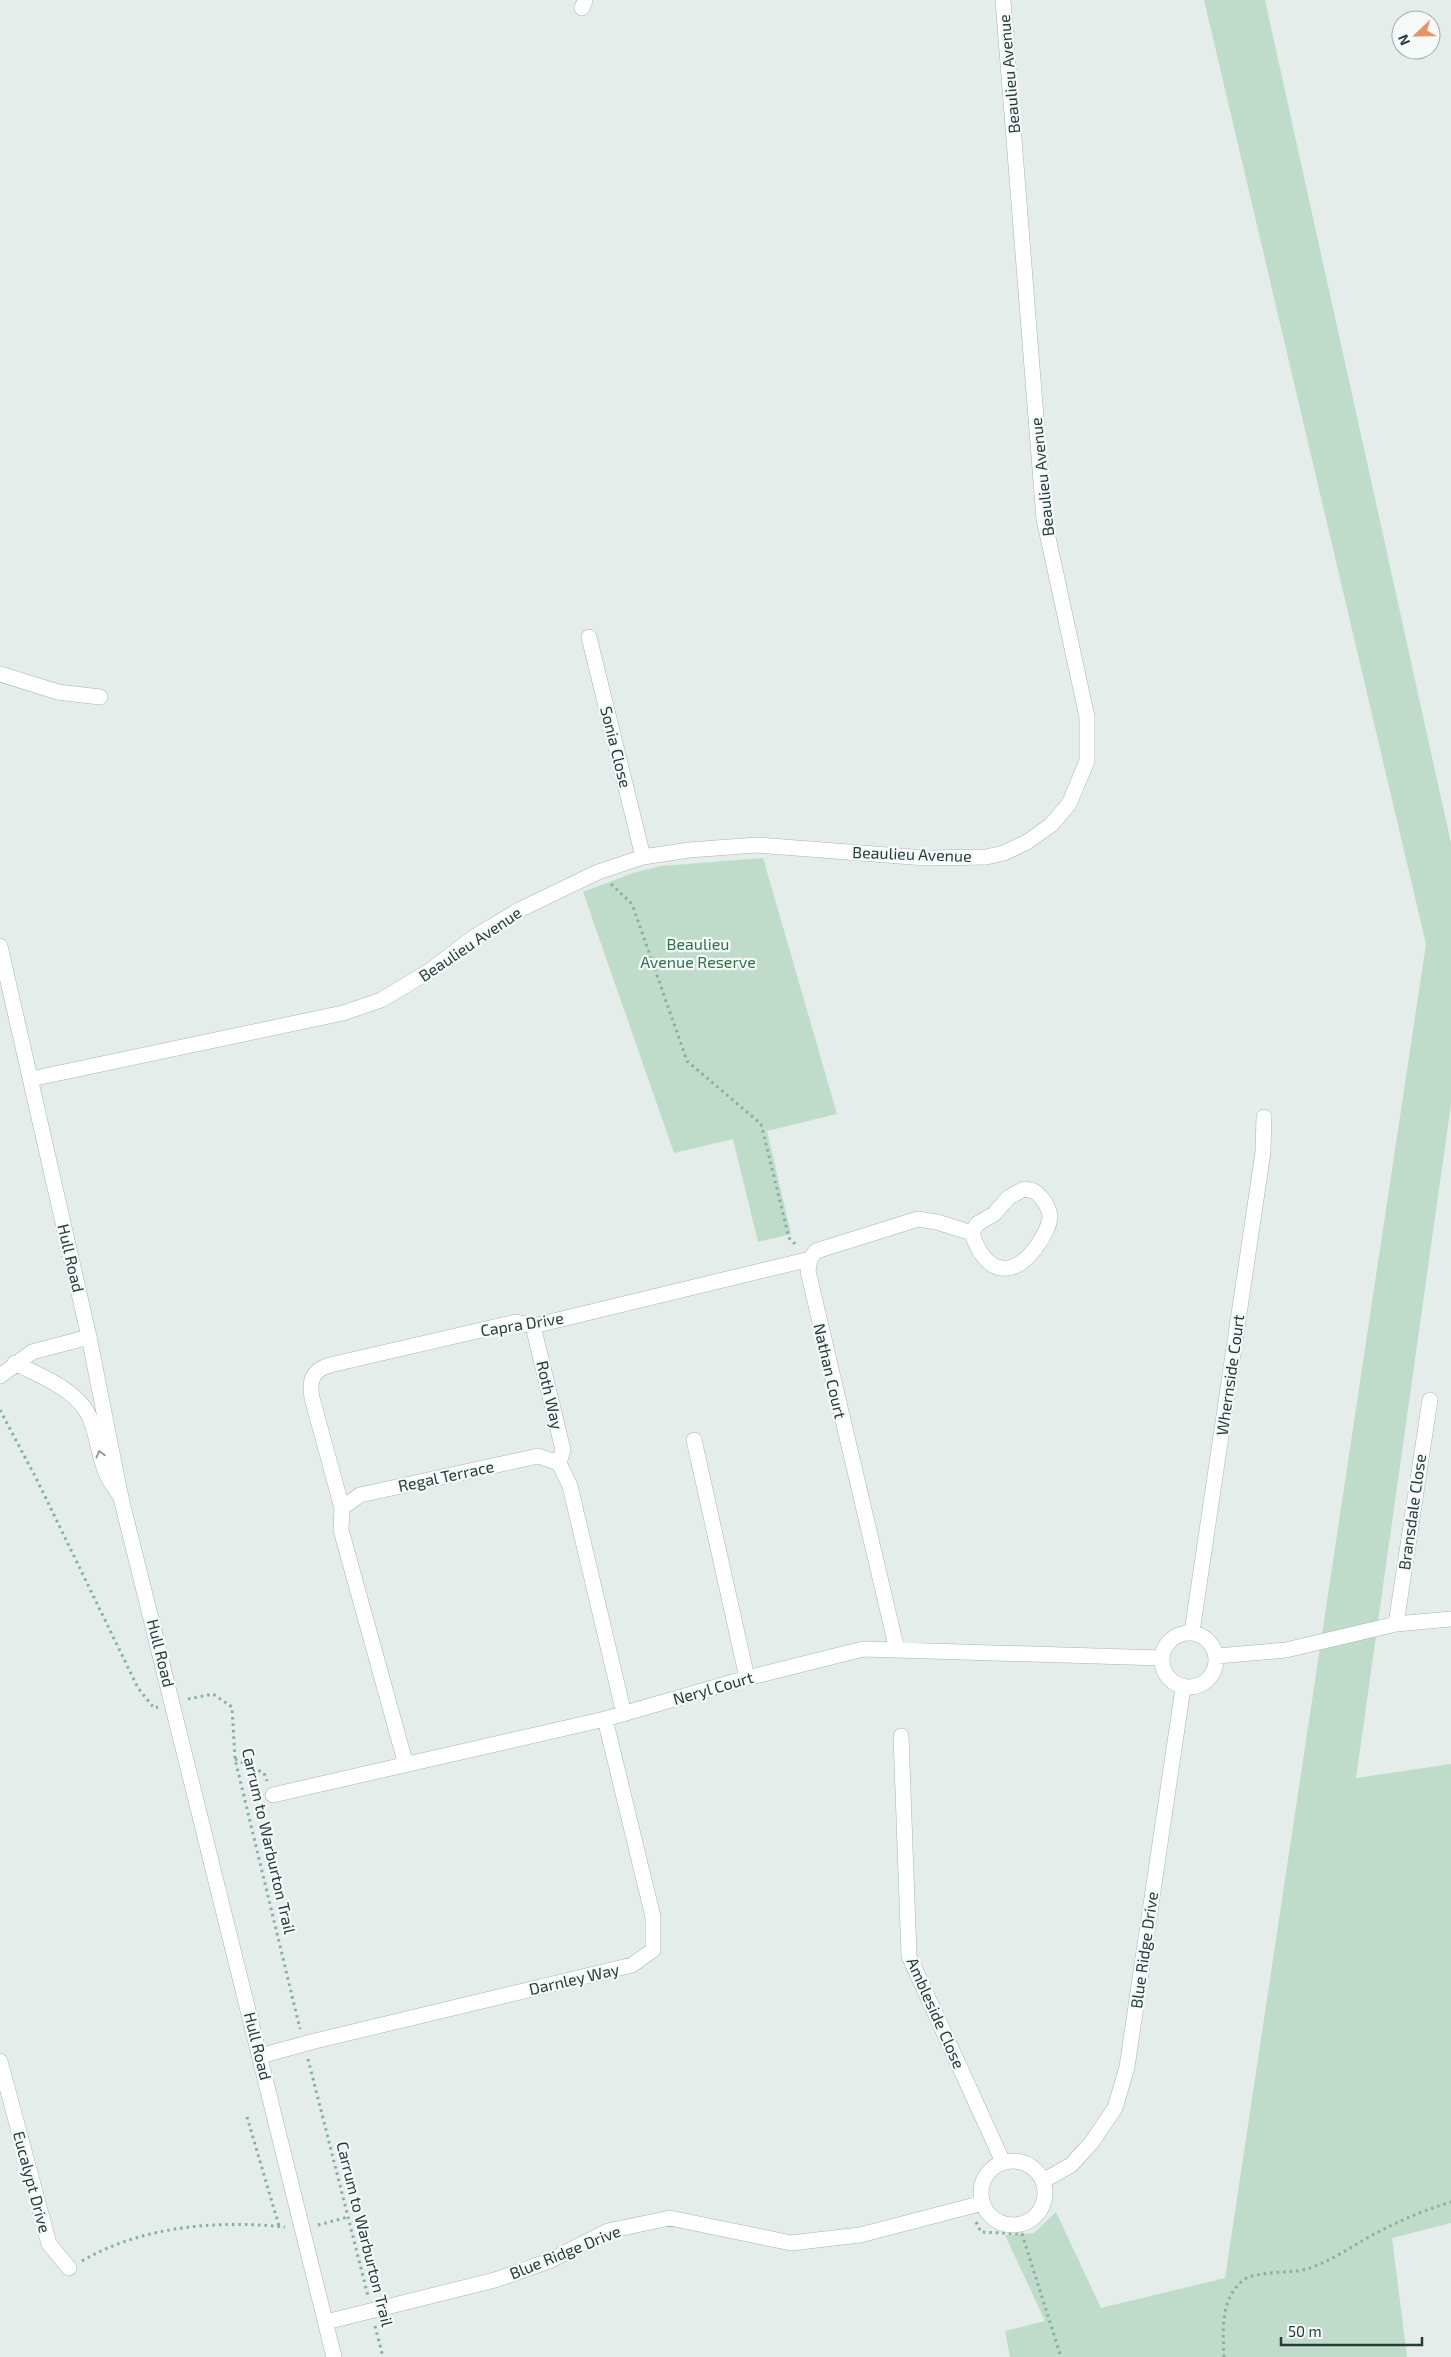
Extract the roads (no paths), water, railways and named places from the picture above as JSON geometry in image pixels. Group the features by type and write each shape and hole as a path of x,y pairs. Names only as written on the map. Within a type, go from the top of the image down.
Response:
{"street":[{"name":"Beaulieu Avenue","path":"31,1079 343,1013 381,1000 428,972 474,937 519,910 598,872 643,857 689,850 757,845 926,858 986,857 1004,853 1027,842 1051,825 1069,804 1087,761 1088,717 1044,520 1003,0"},
{"name":"Sonia Close","path":"589,637 643,857"},
{"path":"0,674 58,692 100,696"},
{"name":"Hull Road","path":"0,946 89,1337 121,1498 174,1704 334,2357"},
{"name":"Whernside Court","path":"1192,1632 1263,1152 1264,1118"},
{"path":"810,1259 816,1252 827,1247 918,1219 937,1222 972,1233 982,1256 992,1266 1002,1270 1023,1261 1038,1244 1046,1232 1050,1219 1049,1209 1036,1192 1024,1190 1009,1197 994,1214 977,1224 972,1233"},
{"name":"Capra Drive","path":"342,1508 312,1398 310,1386 317,1370 330,1365 516,1322 533,1326 810,1259"},
{"name":"Nathan Court","path":"810,1259 808,1271 810,1287 897,1650"},
{"name":"Roth Way","path":"533,1326 563,1450 559,1463"},
{"path":"0,1376 32,1352 89,1337"},
{"path":"15,1363 57,1385 76,1398 85,1410 105,1472 121,1498"},
{"name":"Bransdale Close","path":"1396,1624 1430,1400"},
{"path":"694,1440 747,1678"},
{"name":"Regal Terrace","path":"342,1508 360,1495 538,1456 559,1463"},
{"path":"559,1463 570,1486 624,1714"},
{"path":"342,1508 340,1530 406,1765"},
{"path":"1217,1656 1286,1650 1396,1624 1451,1619"},
{"path":"1192,1632 1203,1636 1212,1645 1217,1656 1216,1670 1208,1681 1197,1687 1183,1688 1171,1682 1164,1671 1161,1658 1164,1648 1171,1639 1181,1634 1192,1632"},
{"name":"Neryl Court","path":"273,1795 605,1719 747,1678 855,1651 897,1650 1161,1658"},
{"name":"Blue Ridge Drive","path":"1043,2181 1071,2164 1092,2142 1114,2108 1127,2067 1183,1688"},
{"name":"Darnley Way","path":"260,2056 632,1965 653,1950 653,1916 605,1719"},
{"name":"Ambleside Close","path":"901,1736 909,1956 1003,2162"},
{"name":"Eucalypt Drive","path":"0,2061 49,2244 69,2268"},
{"path":"1013,2160 1031,2166 1043,2181 1044,2201 1033,2218 1024,2223 1004,2224 976,2205 985,2178 994,2167 1003,2162 1013,2160"},
{"name":"Blue Ridge Drive","path":"326,2322 495,2280 549,2261 608,2231 670,2218 791,2243 860,2234 976,2205"}],"park label":[{"name":"Beaulieu Avenue Reserve","path":"698,953"}]}
